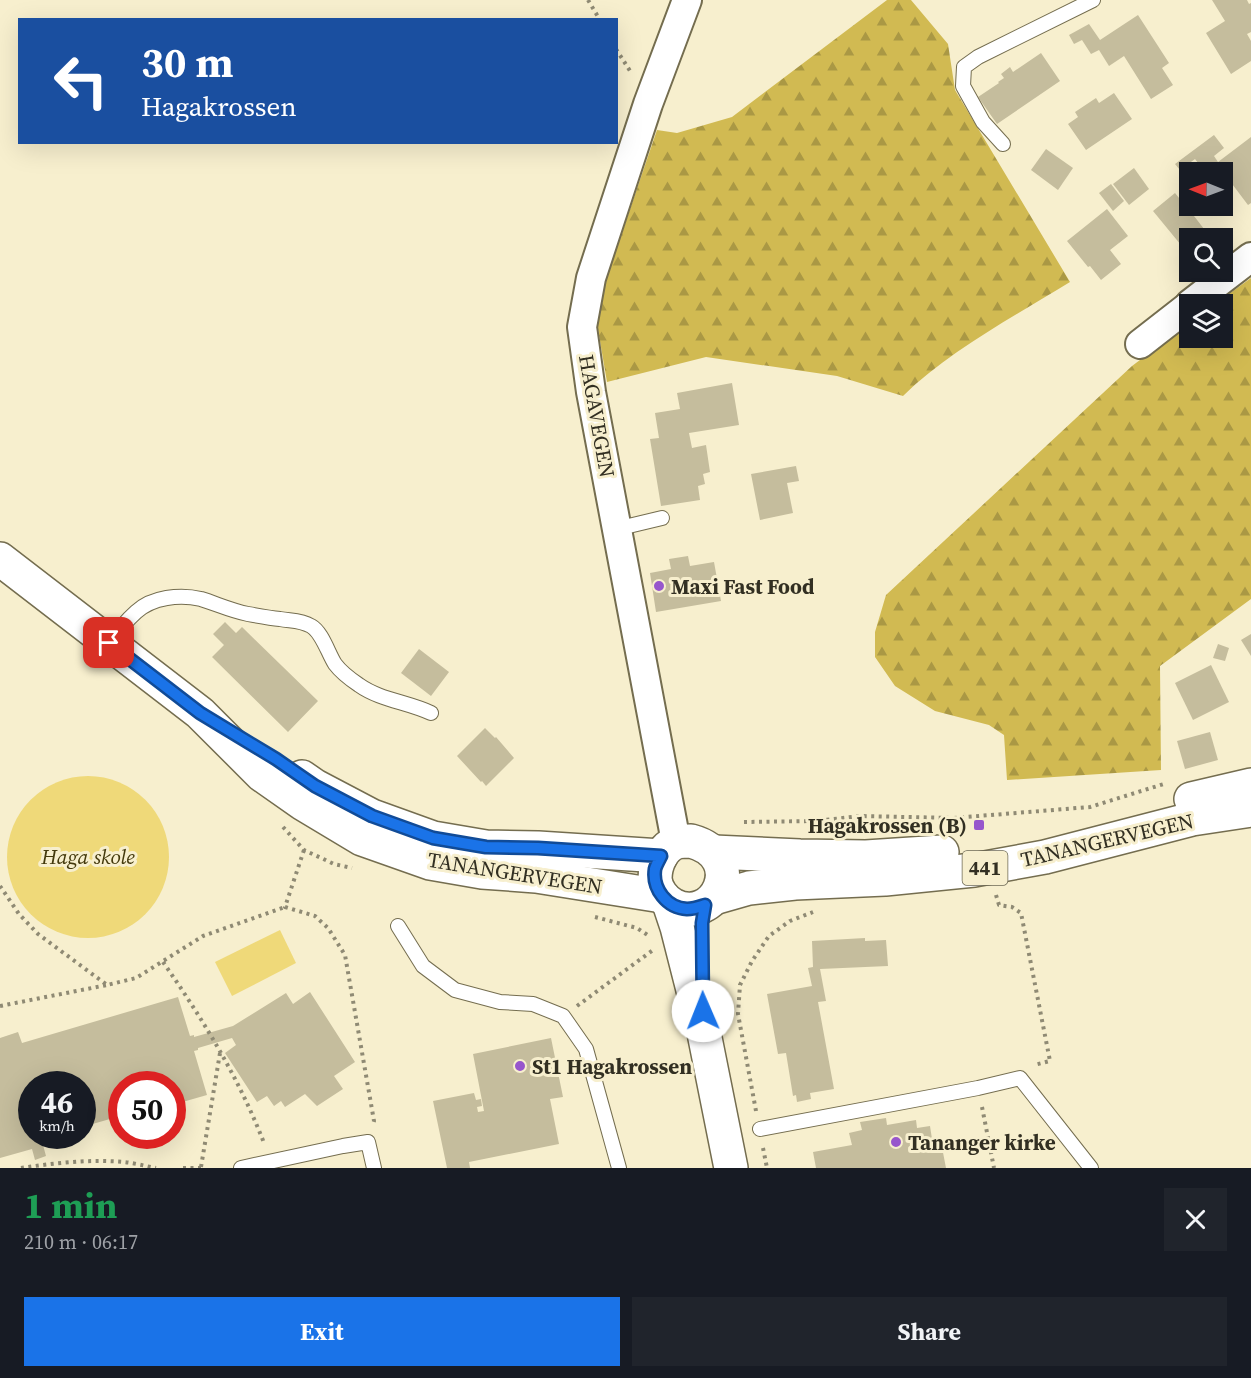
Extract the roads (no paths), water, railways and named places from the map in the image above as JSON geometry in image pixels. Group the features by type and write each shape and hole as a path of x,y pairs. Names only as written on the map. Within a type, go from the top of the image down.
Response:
{"main road":[{"name":"TANANGERVEGEN","path":"0,559 200,713 276,759 315,786 372,816 433,838 486,847 668,849"},
{"name":"TANANGERVEGEN","path":"200,713 262,775 302,803 362,839 430,863 482,872 536,876 665,899"},
{"name":"TANANGERVEGEN","path":"714,852 866,857 974,849 1080,830 1251,785"},
{"name":"TANANGERVEGEN","path":"710,901 749,888 795,883 885,879 974,870 1045,857 1192,819 1251,810"},
{"name":"441","path":"668,849 691,841 703,844 714,852"},
{"path":"668,849 655,869 656,883 677,927 704,1033 731,1168"},
{"path":"704,1033 702,923 710,901 720,887 723,875 714,852"},
{"name":"441","path":"665,899 677,907 687,909 696,908 710,901"}],"street":[{"name":"HAGAVEGEN","path":"668,849 582,327 591,278 648,104 687,0"},
{"path":"1204,294 1251,257"},
{"path":"1140,344 1179,314"}],"lane":[{"path":"1003,144 983,122 963,86 964,68 978,57 1093,0"},
{"path":"616,529 662,518"},
{"path":"109,643 126,622 145,605 172,597 199,599 247,614 295,620 310,625 319,634 336,665 347,677 374,694 416,706 431,713"},
{"path":"398,926 423,966 455,990 500,1002 533,1005 563,1016 586,1049 619,1168"},
{"path":"760,1129 978,1089 1020,1078 1090,1168"},
{"path":"240,1168 368,1142 374,1168"}],"place":[{"name":"Maxi Fast Food","path":"659,586"},
{"name":"Hagakrossen (B)","path":"979,825"},
{"name":"St1 Hagakrossen","path":"520,1066"},
{"name":"Tananger kirke","path":"896,1142"}],"park label":[{"name":"Haga skole","path":"88,856"}]}
